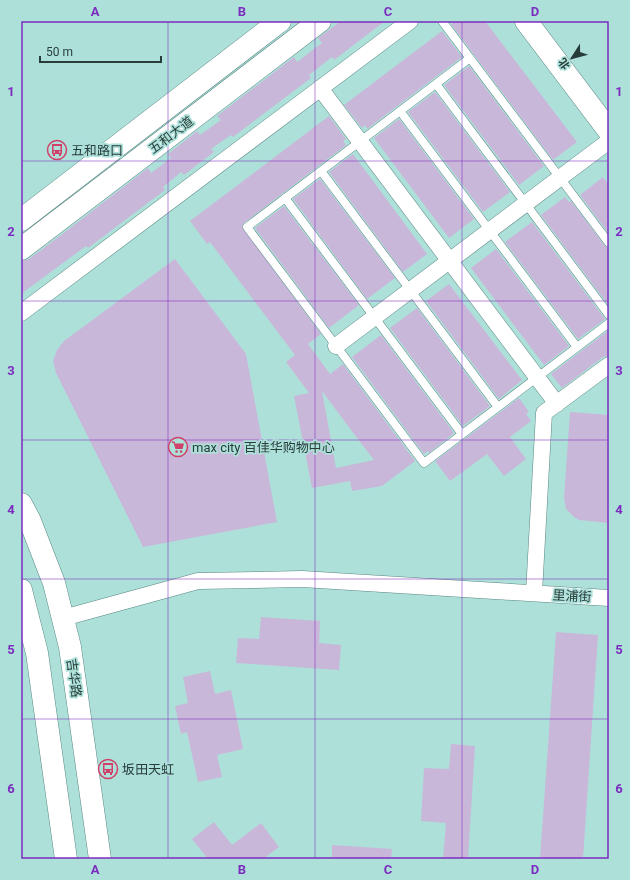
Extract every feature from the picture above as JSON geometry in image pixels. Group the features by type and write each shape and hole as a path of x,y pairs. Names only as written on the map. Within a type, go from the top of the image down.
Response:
{"main road":[{"name":"五和大道","path":"21,220 280,21"},
{"name":"五和大道","path":"21,249 320,21"},
{"path":"526,21 609,132"},
{"name":"吉华路","path":"21,490 26,512 54,583 70,647 100,859"},
{"path":"21,590 37,653 66,859"}],"street":[{"path":"21,313 410,21"},
{"path":"320,88 557,404"},
{"path":"336,346 609,141"},
{"path":"534,593 544,413 609,365"},
{"name":"里浦街","path":"63,618 198,581 302,579 609,598"}],"lane":[{"path":"442,21 609,243"},
{"path":"470,58 247,227 424,463 609,324"},
{"path":"436,84 609,315"},
{"path":"400,111 577,347"},
{"path":"321,171 498,407"},
{"path":"285,198 462,434"}],"building":[{"path":"341,21 385,21 334,60 332,57 309,75 311,78 233,137 231,135 211,149 214,152 184,175 181,172 163,187 165,190 88,248 86,246 21,294 21,261 29,259 148,168 151,173 171,158 168,154 197,131 200,135 221,120 217,116 294,57 297,62 322,43 318,38"},
{"path":"455,21 485,21 577,142 553,160 451,24"},
{"path":"442,31 462,57 367,129 365,125 362,128 344,105"},
{"path":"469,66 544,166 519,185 444,85"},
{"path":"435,92 510,192 483,212 408,112"},
{"path":"329,116 346,139 343,141 346,145 244,223 242,227 321,334 308,344 330,374 343,364 415,461 382,486 352,491 350,481 312,488 294,396 309,393 286,362 295,355 210,242 207,244 190,221","holes":["322,391 374,460 336,468"]},
{"path":"399,119 474,219 449,238 374,138"},
{"path":"353,154 427,254 403,272 329,172"},
{"path":"603,177 609,185 609,234 580,195"},
{"path":"320,179 395,278 367,299 293,199"},
{"path":"565,197 569,202 571,201 605,246 609,248 609,306 541,215"},
{"path":"284,206 359,305 329,328 255,228"},
{"path":"532,222 605,319 578,339 505,242"},
{"path":"496,249 569,346 544,365 471,268"},
{"name":"max city 百佳华购物中心","path":"175,259 246,354 277,522 143,547 56,373 53,361 57,350 64,341"},
{"path":"449,284 522,380 499,399 426,301"},
{"path":"417,308 490,406 463,426 390,328"},
{"path":"609,330 609,356 603,357 562,388 551,374"},
{"path":"381,335 454,433 429,453 428,451 424,454 352,357"},
{"path":"519,398 529,412 526,414 531,421 510,437 526,459 504,476 487,454 450,481 435,461"},
{"path":"570,412 609,415 609,523 579,520 566,509 564,498"},
{"path":"261,617 320,621 319,643 341,645 339,670 236,663 238,638 259,639"},
{"path":"556,632 598,635 583,859 540,859"},
{"path":"210,671 215,694 231,690 243,749 217,755 222,777 198,782 187,732 181,734 175,706 188,703 183,677"},
{"path":"451,744 475,746 468,859 443,859 446,823 421,821 424,768 449,769"},
{"path":"214,822 232,845 261,823 279,847 263,859 208,859 192,839"},
{"path":"332,845 392,849 391,859 332,859"}],"place":[{"name":"五和路口","path":"57,150"},
{"name":"max city 百佳华购物中心","path":"178,447"},
{"name":"坂田天虹","path":"108,769"}]}
